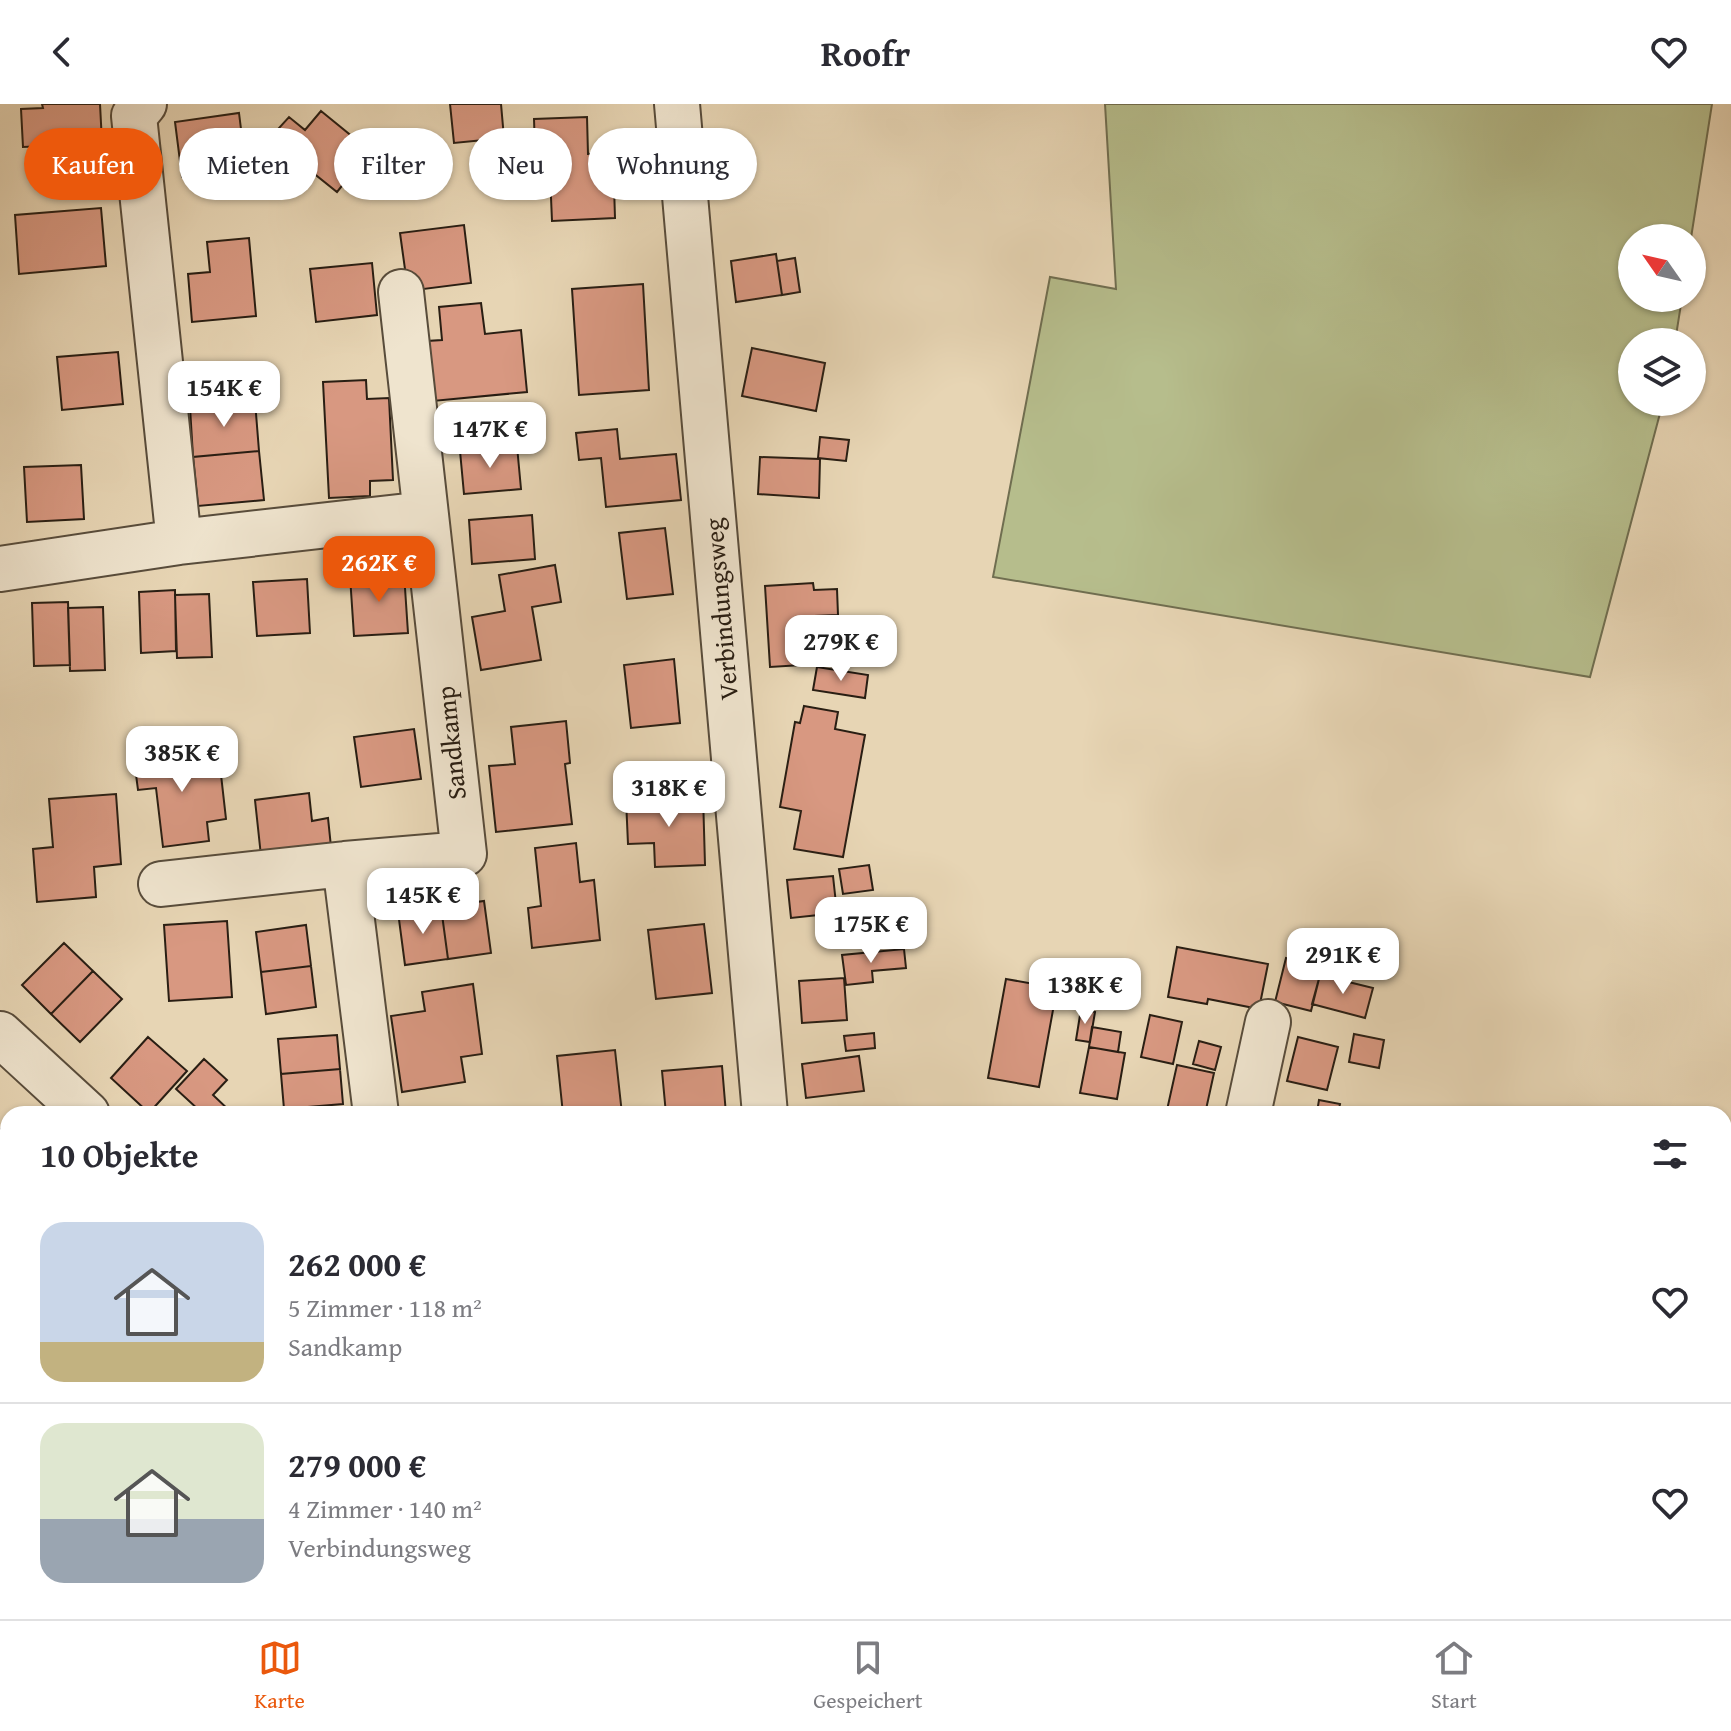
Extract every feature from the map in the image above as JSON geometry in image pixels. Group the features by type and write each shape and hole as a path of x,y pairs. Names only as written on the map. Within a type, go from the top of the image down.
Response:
{"street":[{"path":"144,104 134,116 179,542"},
{"name":"Verbindungsweg","path":"677,104 764,1106"},
{"name":"Sandkamp","path":"161,884 464,854 401,292"},
{"path":"0,569 179,542 425,514"},
{"path":"345,864 375,1106"},
{"path":"1250,1106 1268,1022"},
{"path":"0,1034 78,1106"}],"green space":[{"path":"1105,104 1712,104 1693,224 1618,224 1618,312 1680,312 1677,328 1618,328 1618,416 1659,416 1590,677 993,577 1050,277 1116,289"}],"building":[{"path":"42,104 100,104 101,128 24,128 23,147 21,109 43,108"},
{"path":"450,104 501,104 503,128 469,128 469,142 454,143"},
{"path":"321,111 342,128 334,128 334,190 318,177 318,128 307,128"},
{"path":"239,113 241,128 179,128 179,153 175,122"},
{"path":"289,117 303,128 279,128"},
{"path":"587,117 588,200 614,200 615,218 552,221 551,200 572,200 572,128 534,128 534,119"},
{"path":"101,208 106,266 19,274 15,215"},
{"path":"464,225 471,283 408,291 400,233"},
{"path":"249,238 256,316 192,322 188,274 210,272 207,242"},
{"path":"776,254 782,295 736,302 731,261"},
{"path":"795,258 800,292 782,295 777,261"},
{"path":"372,263 377,315 316,322 310,269"},
{"path":"643,284 649,390 579,395 572,289"},
{"path":"481,303 485,334 521,330 527,392 433,401 427,341 442,340 439,307"},
{"path":"752,348 825,363 816,411 742,396"},
{"path":"118,352 123,404 62,410 57,357"},
{"path":"366,380 367,399 389,398 393,480 370,481 370,496 329,498 323,382"},
{"path":"255,401 259,451 193,457 190,407"},
{"path":"617,429 620,459 676,454 681,500 606,507 601,458 579,460 576,433"},
{"path":"820,437 849,440 846,461 818,458"},
{"path":"517,446 521,489 464,494 460,451"},
{"path":"259,451 264,500 198,506 193,457"},
{"path":"760,457 820,459 819,498 758,494"},
{"path":"81,465 84,519 27,522 24,467"},
{"path":"532,515 535,559 472,564 469,520"},
{"path":"665,528 673,594 627,599 619,533"},
{"path":"555,565 561,602 532,607 541,660 481,670 472,617 505,611 499,575"},
{"path":"404,573 408,633 354,636 350,576"},
{"path":"307,579 310,633 257,636 253,582"},
{"path":"813,583 814,590 837,589 838,615 815,616 818,664 770,667 765,586"},
{"path":"175,590 176,651 141,653 139,592"},
{"path":"209,594 212,657 177,658 175,595"},
{"path":"68,602 70,665 34,666 32,603"},
{"path":"103,607 105,670 70,671 68,608"},
{"path":"674,659 680,723 631,728 624,665"},
{"path":"817,667 868,675 865,698 813,690"},
{"path":"804,706 838,712 835,729 865,735 843,857 794,849 801,811 780,807 795,722 800,723"},
{"path":"566,721 570,763 565,764 572,824 496,832 489,766 515,764 511,727"},
{"path":"414,729 421,779 361,787 354,737"},
{"path":"155,742 157,764 219,757 226,819 207,822 209,841 163,847 156,788 138,790 132,744"},
{"path":"309,793 312,821 328,818 331,847 261,856 255,800"},
{"path":"116,794 121,864 94,867 96,897 37,902 33,849 53,847 49,799"},
{"path":"703,795 705,865 655,867 654,843 628,844 626,799"},
{"path":"576,843 580,882 594,880 600,940 532,948 528,908 541,906 535,848"},
{"path":"869,865 873,890 843,894 839,869"},
{"path":"833,876 837,913 791,918 787,880"},
{"path":"484,901 491,953 448,959 441,907"},
{"path":"441,907 448,959 405,965 398,912"},
{"path":"227,921 232,997 169,1001 164,925"},
{"path":"704,924 712,993 656,999 648,930"},
{"path":"306,925 311,966 261,972 256,932"},
{"path":"64,943 93,971 51,1014 22,985"},
{"path":"1177,947 1268,964 1259,1009 1208,999 1207,1004 1168,997"},
{"path":"904,949 906,968 872,971 873,982 846,985 842,955"},
{"path":"1286,958 1322,967 1311,1011 1275,1002"},
{"path":"311,966 316,1007 266,1014 261,972"},
{"path":"93,971 122,999 80,1042 51,1014"},
{"path":"1320,975 1373,988 1365,1018 1312,1004"},
{"path":"844,978 847,1020 802,1023 799,981"},
{"path":"1006,979 1057,988 1039,1087 988,1078"},
{"path":"473,984 482,1054 461,1057 465,1082 402,1092 391,1016 425,1011 422,992"},
{"path":"1081,1009 1095,1012 1090,1042 1076,1040"},
{"path":"1150,1015 1182,1022 1173,1064 1141,1057"},
{"path":"1092,1027 1121,1032 1118,1052 1089,1047"},
{"path":"874,1033 875,1048 846,1051 844,1036"},
{"path":"1354,1034 1384,1040 1379,1068 1349,1062"},
{"path":"337,1035 340,1069 281,1074 278,1039"},
{"path":"148,1037 187,1071 155,1106 141,1106 111,1078"},
{"path":"1298,1037 1338,1047 1327,1090 1287,1081"},
{"path":"1199,1041 1221,1047 1215,1070 1193,1064"},
{"path":"1089,1047 1125,1053 1117,1099 1080,1093"},
{"path":"615,1050 621,1106 562,1106 557,1056"},
{"path":"859,1056 864,1091 806,1098 802,1064"},
{"path":"204,1059 227,1080 213,1095 225,1106 195,1106 176,1089"},
{"path":"1177,1065 1214,1073 1207,1106 1168,1106"},
{"path":"722,1066 725,1106 665,1106 662,1071"},
{"path":"340,1069 343,1104 284,1106 281,1074"},
{"path":"1319,1100 1340,1104 1340,1106 1318,1106"}]}
